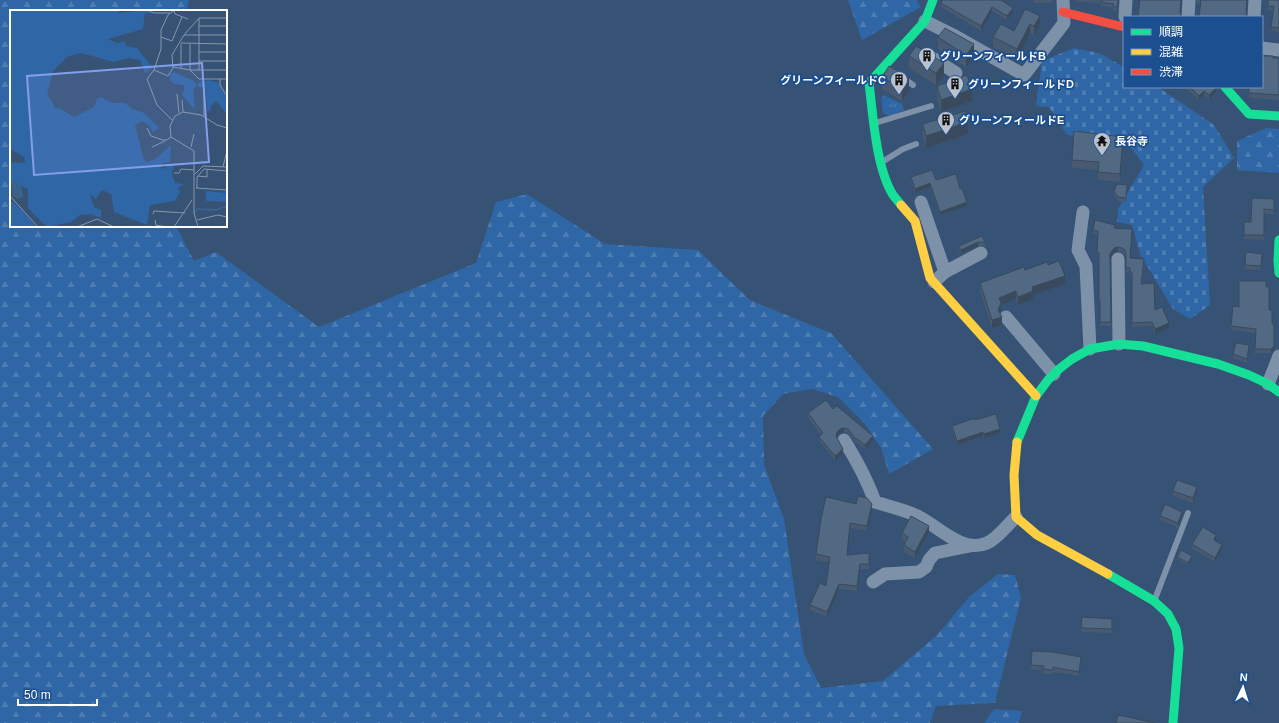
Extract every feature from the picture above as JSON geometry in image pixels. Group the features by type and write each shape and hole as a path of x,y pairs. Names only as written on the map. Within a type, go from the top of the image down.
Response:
{"street":[{"path":"933,0 925,21 906,42 887,68 869,83 874,124 883,172 893,195 915,221 930,278 1036,396"},
{"path":"1125,16 1126,0"},
{"path":"1188,16 1189,0"},
{"path":"1254,16 1255,0"},
{"path":"925,21 1024,75 1064,23 1063,6 1123,27"},
{"path":"906,42 956,73"},
{"path":"1263,48 1279,50"},
{"path":"1226,88 1249,114 1279,116"},
{"path":"921,202 945,272"},
{"path":"1082,212 1078,250 1086,266 1090,349"},
{"path":"1279,240 1279,273"},
{"path":"934,282 945,272 981,253"},
{"path":"1118,259 1119,344"},
{"path":"1006,317 1054,374"},
{"path":"1173,723 1179,648 1176,629 1168,614 1154,601 1114,577 1037,535 1016,516 1014,475 1017,440 1036,396 1054,374 1072,358 1090,349 1119,344 1143,346 1218,364 1249,375 1268,384 1279,392"},
{"path":"1268,384 1279,356"},
{"path":"844,440 858,461 875,502 914,514 955,540 970,546"},
{"path":"873,582 885,574 919,572 926,567 929,560 935,553 988,543 1016,516"}],"lane":[{"path":"896,74 913,85"},
{"path":"874,124 931,106"},
{"path":"881,163 903,149 916,144"},
{"path":"1154,601 1188,513"}],"green space":[{"path":"0,0 189,0 186,10 10,10 10,227 177,227 194,261 216,252 319,327 476,263 496,202 527,194 605,244 698,250 750,300 831,333 933,449 889,474 881,448 865,424 838,397 812,389 783,394 763,416 764,464 784,519 804,654 821,688 883,681 937,635 969,597 998,574 1015,575 1021,598 995,703 936,706 930,723 0,723"},
{"path":"848,0 916,0 921,7 862,40"},
{"path":"1074,48 1099,53 1123,66 1123,88 1159,88 1214,125 1234,158 1203,187 1210,305 1190,319 1173,309 1140,254 1132,225 1117,222 1118,209 1144,165 1128,144 1067,135 1049,107 1036,106 1042,61"},
{"path":"884,95 902,104 904,110 890,116 883,113 881,98"},
{"path":"1266,128 1279,129 1279,173 1237,170 1237,141"},
{"path":"994,709 1022,711 1019,723 984,723"}],"building":[{"path":"942,0 1001,0 1013,8 1007,16 992,7 981,26 941,3"},
{"path":"1101,0 1118,0 1117,7 1113,7 1114,4 1101,2"},
{"path":"1140,0 1181,0 1180,12 1182,16 1138,16"},
{"path":"1201,0 1247,0 1247,16 1199,16"},
{"path":"1268,0 1279,0 1279,28 1271,27 1274,6 1268,6"},
{"path":"1025,9 1040,16 1034,26 1030,24 1017,49 993,37 1001,24 1014,31"},
{"path":"945,28 974,44 966,55 938,37"},
{"path":"916,46 944,63 936,73 909,56"},
{"path":"1263,56 1273,56 1273,58 1279,58 1279,95 1249,93 1249,88 1263,88"},
{"path":"889,66 909,77 902,89 882,77"},
{"path":"967,75 972,89 941,100 937,86"},
{"path":"1191,88 1216,88 1209,95 1204,91 1199,96"},
{"path":"965,111 968,122 926,136 923,124"},
{"path":"1074,131 1123,137 1120,174 1098,172 1099,162 1072,160"},
{"path":"932,170 936,180 956,174 960,189 962,188 967,202 940,212 930,183 915,189 911,177"},
{"path":"1117,184 1127,185 1126,198 1118,197 1114,191"},
{"path":"1252,198 1274,199 1274,210 1264,209 1264,235 1244,235 1244,222 1251,222"},
{"path":"1095,220 1115,225 1114,228 1132,229 1130,258 1144,259 1141,284 1154,283 1155,310 1162,307 1169,323 1155,329 1152,322 1132,323 1132,272 1130,272 1130,268 1126,268 1125,250 1118,247 1114,248 1110,254 1111,322 1100,322 1099,253 1097,253 1098,231 1093,230"},
{"path":"982,236 985,242 978,242 961,250 959,246"},
{"path":"1246,252 1262,254 1261,266 1245,265"},
{"path":"1059,261 1065,276 1032,287 1033,291 1018,297 1016,291 999,298 1001,303 998,310 1002,317 992,320 980,283 1024,267 1025,270 1047,262 1048,265"},
{"path":"1239,281 1266,281 1266,287 1269,287 1269,310 1272,310 1272,324 1274,324 1274,346 1271,349 1255,349 1256,329 1231,326 1233,306 1239,307"},
{"path":"1236,343 1249,345 1247,359 1233,354"},
{"path":"826,400 833,409 837,406 873,436 865,445 856,438 855,439 848,429 840,429 836,436 843,449 835,456 819,437 823,433 808,413"},
{"path":"996,414 1000,429 984,434 983,432 957,441 952,426 975,418 975,420"},
{"path":"1177,480 1197,487 1193,498 1173,491"},
{"path":"858,496 867,498 872,504 867,526 850,523 847,555 869,553 869,564 860,564 857,586 839,584 827,612 810,605 820,583 826,586 830,557 816,554 826,497 856,504"},
{"path":"1165,504 1182,512 1178,523 1160,516"},
{"path":"911,516 929,526 915,552 904,545 908,537 902,533"},
{"path":"1203,527 1216,535 1214,540 1222,545 1215,558 1192,544"},
{"path":"1181,550 1192,556 1188,563 1177,557"},
{"path":"1082,617 1112,619 1112,629 1081,628"},
{"path":"1032,651 1052,652 1081,657 1079,672 1053,667 1053,670 1043,669 1044,666 1031,665"},
{"path":"1118,715 1155,723 1116,723"}],"traffic: fast":[{"path":"901,205 887,184 879,156 869,83 925,21 933,0"},
{"path":"1226,88 1249,114 1279,116"},
{"path":"1279,240 1279,273"},
{"path":"1017,442 1036,396 1048,380 1072,359 1090,349 1119,344 1143,346 1218,364 1249,375 1268,384 1279,392"},
{"path":"1108,574 1154,601 1168,614 1176,629 1179,648 1173,723"}],"traffic: slow":[{"path":"901,205 915,221 930,278 1036,396"},
{"path":"1017,442 1014,475 1016,517 1037,535 1108,574"}],"traffic: jam":[{"path":"1063,12 1123,27"}],"place":[{"name":"グリーンフィールドB","path":"927,71"},
{"name":"グリーンフィールドC","path":"899,95"},
{"name":"グリーンフィールドD","path":"955,99"},
{"name":"グリーンフィールドE","path":"946,135"},
{"name":"長谷寺","path":"1102,156"}]}
